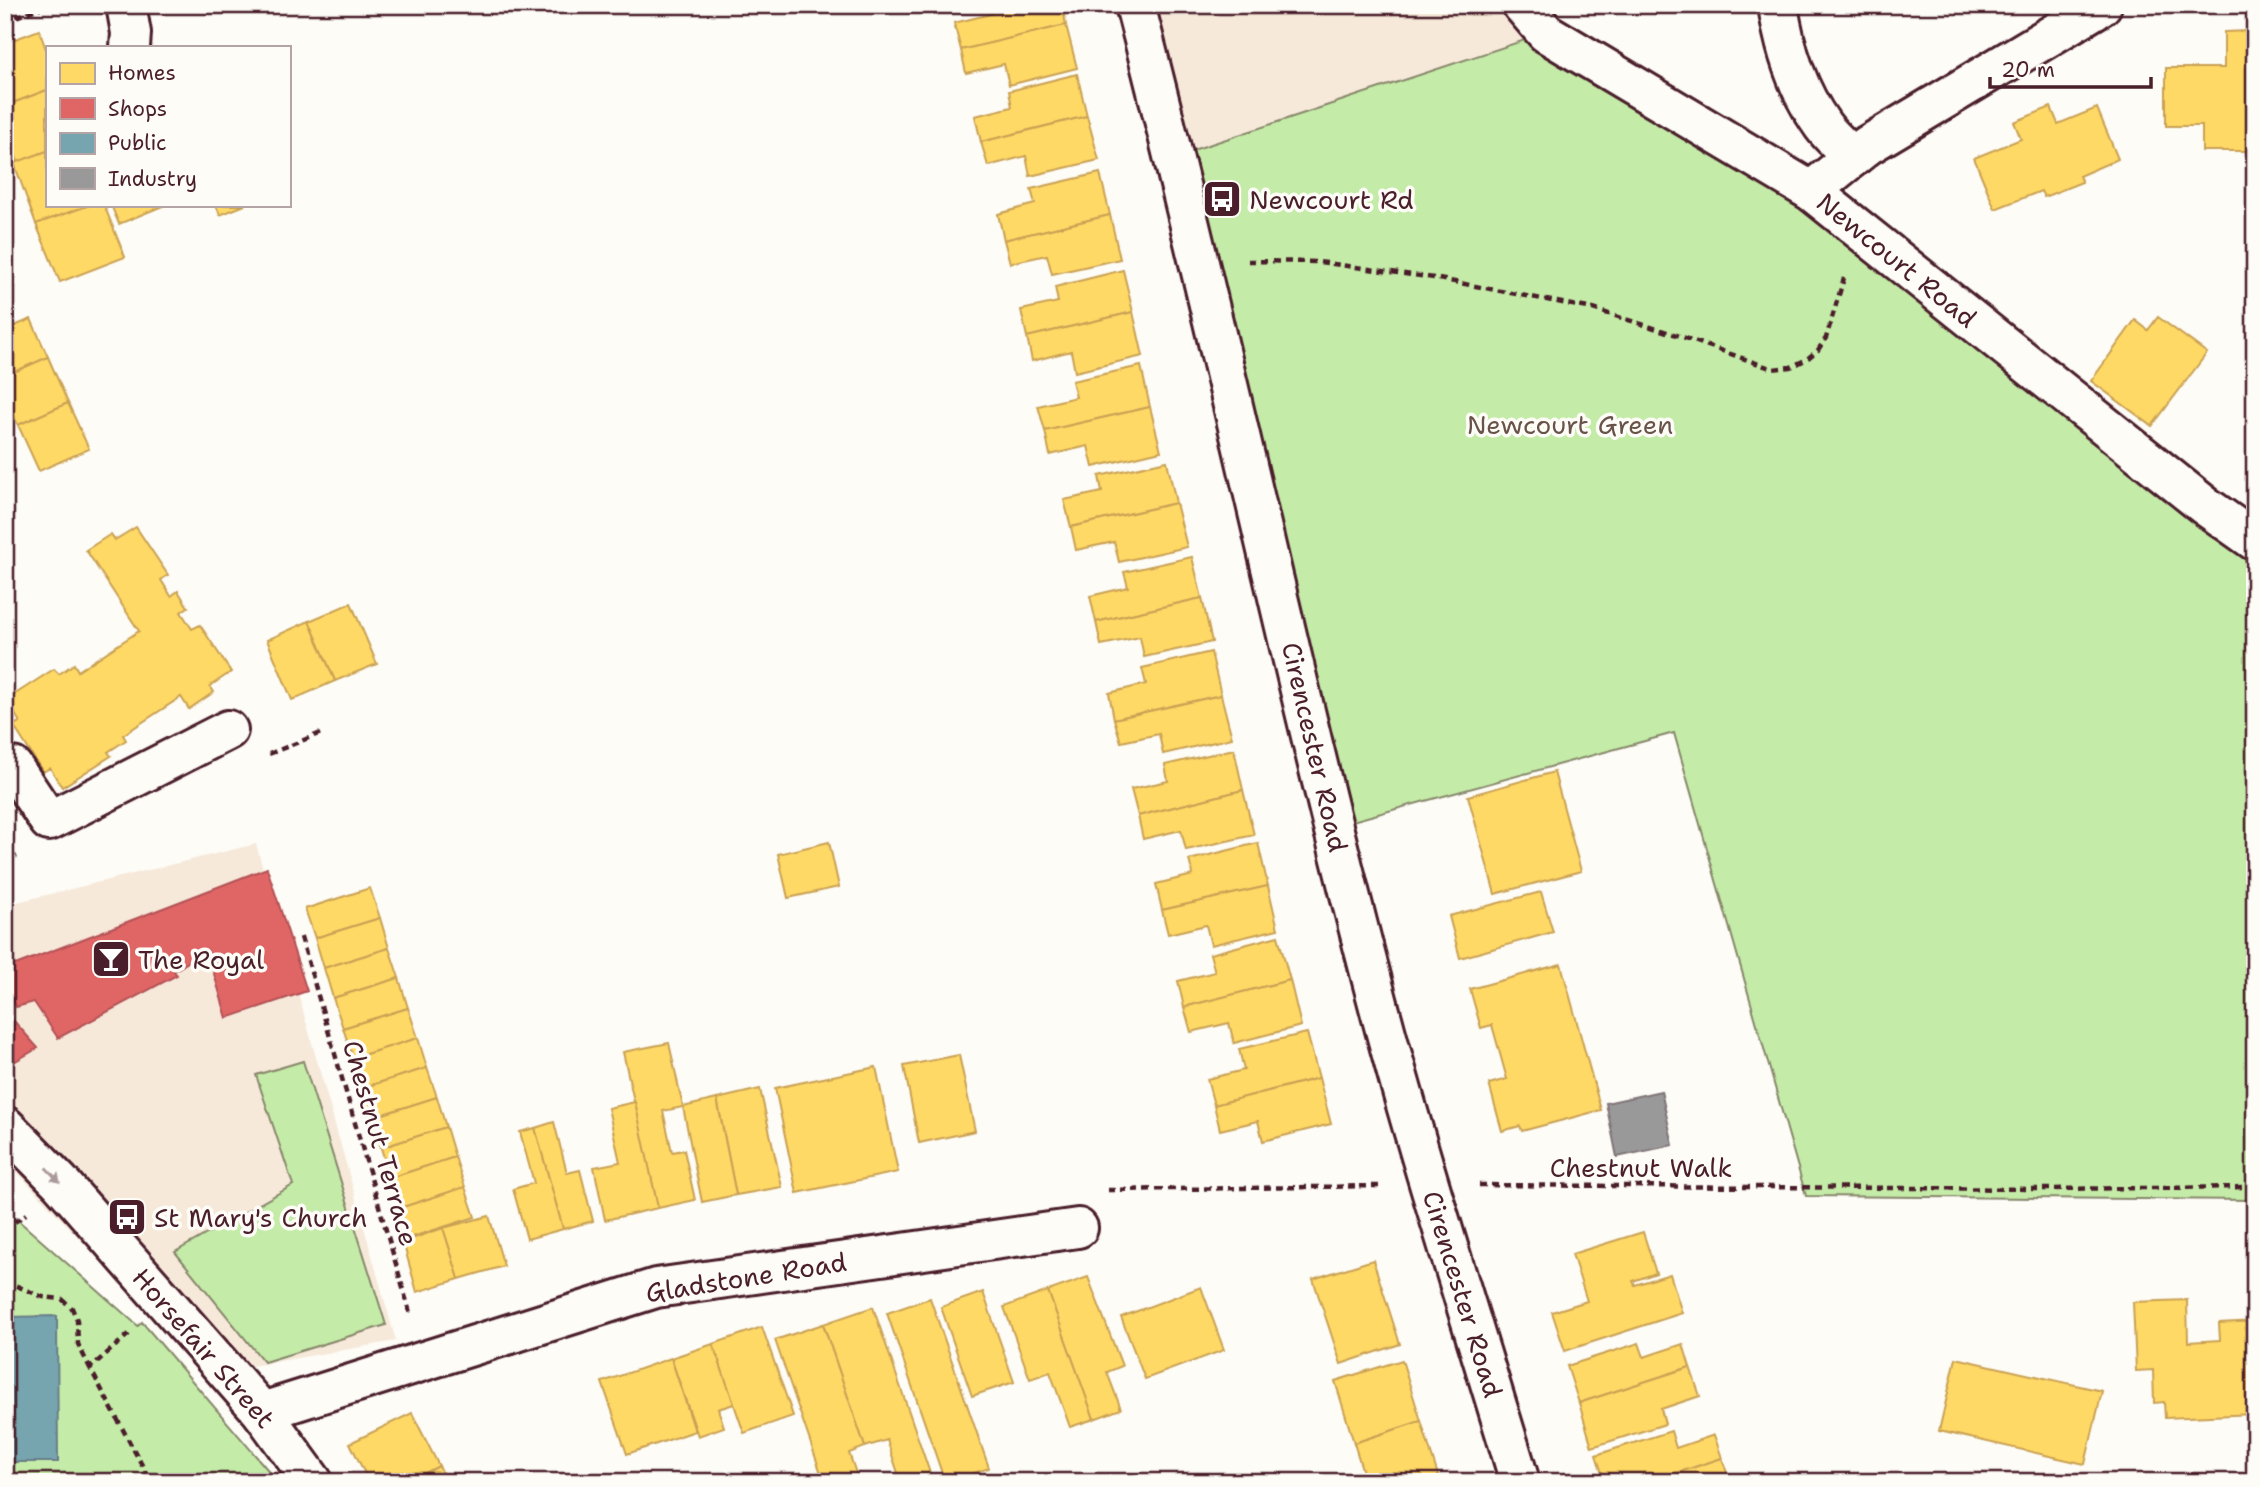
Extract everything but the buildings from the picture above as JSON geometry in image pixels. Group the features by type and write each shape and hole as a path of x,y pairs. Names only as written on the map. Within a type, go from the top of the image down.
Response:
{"street":[{"path":"126,5 131,33 130,46"},
{"name":"Cirencester Road","path":"1135,5 1380,1012 1429,1185 1520,1482"},
{"name":"Newcourt Road","path":"1522,5 1546,33 1811,191 2204,505 2255,541"},
{"path":"1778,5 1781,29 1803,94 1824,128 1853,157"},
{"path":"1811,191 1868,145 2102,5"},
{"path":"5,771 13,767 49,821 228,730"},
{"name":"Horsefair Street","path":"5,1126 60,1182 262,1412 313,1482"},
{"name":"Gladstone Road","path":"262,1412 656,1287 1078,1228"}],"path":[{"path":"5,21 48,5"},
{"path":"1201,268 1251,260 1319,262 1434,278 1593,309 1773,369 1791,367 1818,350 1826,338 1842,288"},
{"name":"Chestnut Terrace","path":"301,937 424,1361"},
{"name":"Chestnut Walk","path":"1108,1190 1429,1185 2042,1189 2255,1187"},
{"path":"5,1281 43,1297 62,1299 72,1308 77,1320 78,1344 151,1482"},
{"path":"90,1368 166,1303"}],"shaded area":[{"path":"1135,5 1522,5 1546,33 1175,156"},
{"path":"256,844 396,1341 206,1374 5,1159 5,905"}],"green space":[{"name":"Newcourt Green","path":"1546,33 1811,191 2255,541 2255,1200 1806,1196 1674,733 1334,826 1175,156"},
{"path":"303,1061 386,1325 264,1362 175,1252 293,1185 256,1075"},
{"path":"5,1213 19,1221 138,1326 142,1322 278,1482 5,1482 5,1462 57,1462 5,1317"}],"place":[{"name":"Newcourt Rd","path":"1222,199"},
{"name":"The Royal","path":"111,959"},
{"name":"St Mary's Church","path":"127,1217"}]}
